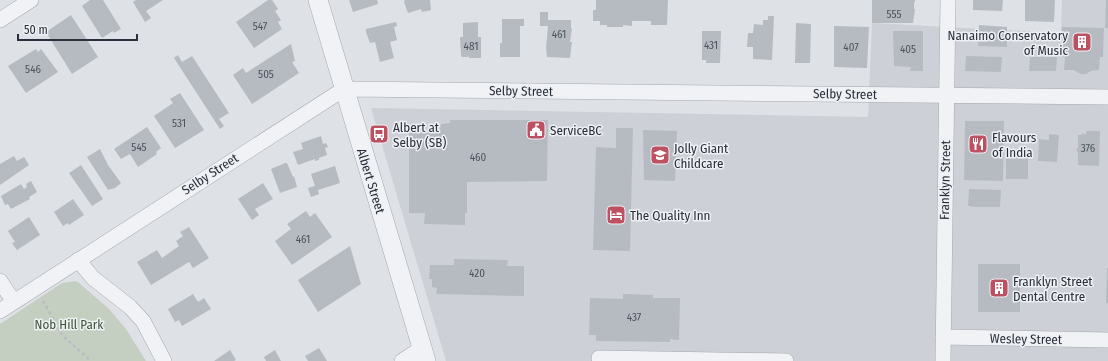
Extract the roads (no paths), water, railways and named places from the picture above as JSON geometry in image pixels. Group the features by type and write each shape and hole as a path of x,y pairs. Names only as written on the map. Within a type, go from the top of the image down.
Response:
{"street":[{"path":"0,20 30,0"},
{"name":"Albert Street","path":"318,0 424,354"},
{"name":"Franklyn Street","path":"943,361 948,0"},
{"name":"Selby Street","path":"0,311 344,89 1108,97"},
{"path":"78,260 93,278 130,307 143,321 164,361"},
{"path":"0,280 14,302"},
{"name":"Wesley Street","path":"943,337 1108,340"},
{"path":"402,361 424,354"},
{"path":"600,358 786,361"}],"place":[{"name":"Nanaimo Conservatory of Music","path":"1082,42"},
{"name":"ServiceBC","path":"536,130"},
{"name":"Albert at Selby (SB)","path":"379,134"},
{"name":"Flavours of India","path":"978,144"},
{"name":"Jolly Giant Childcare","path":"660,155"},
{"name":"The Quality Inn","path":"616,215"},
{"name":"Franklyn Street Dental Centre","path":"999,288"}],"park label":[{"name":"Nob Hill Park","path":"69,324"}]}
